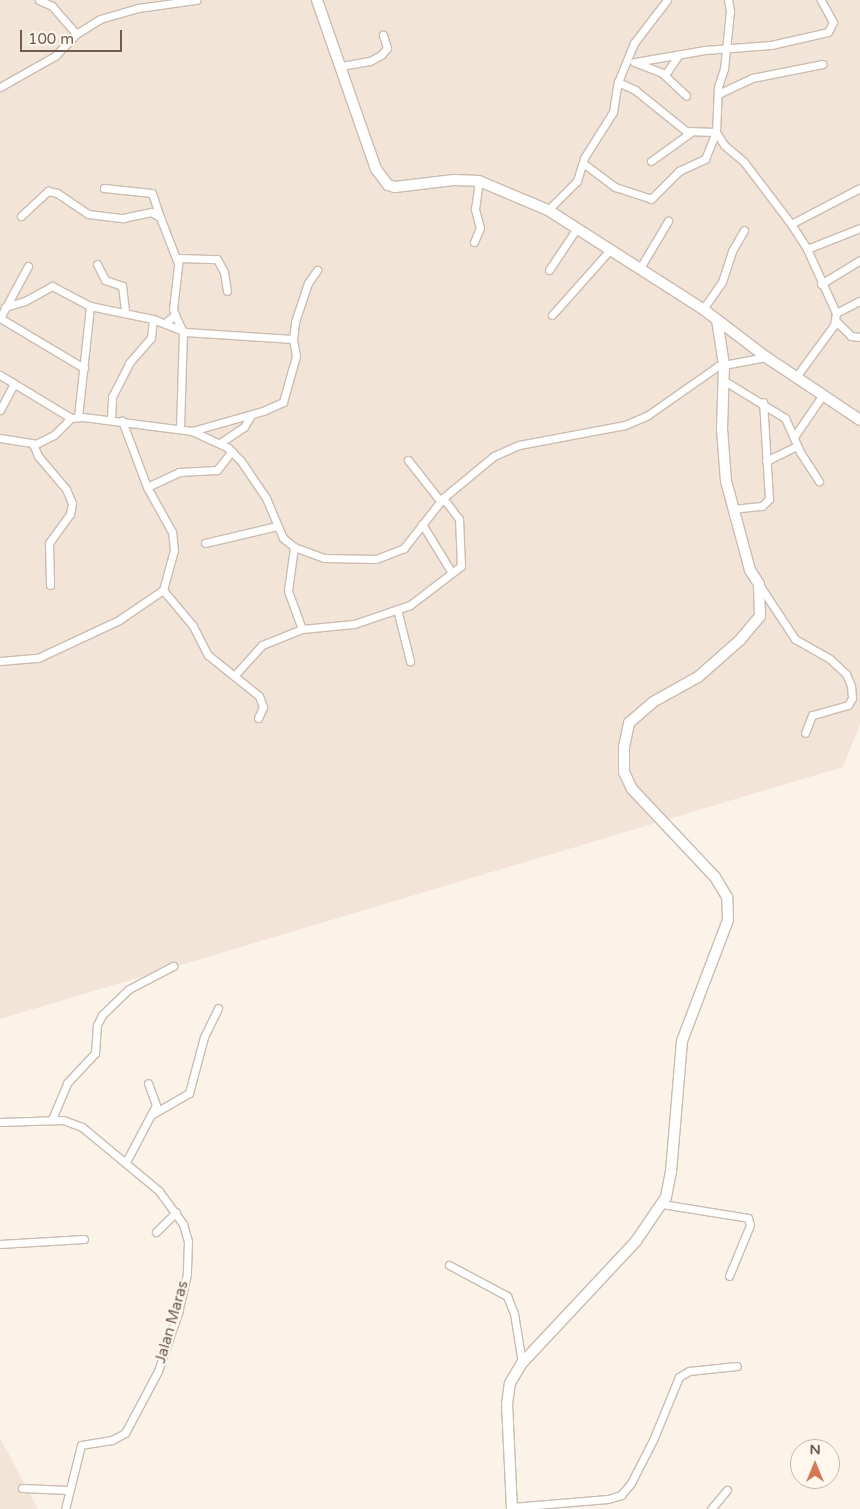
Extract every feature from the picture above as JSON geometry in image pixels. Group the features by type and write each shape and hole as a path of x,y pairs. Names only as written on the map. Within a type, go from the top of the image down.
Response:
{"street":[{"path":"39,0 52,6 76,34"},
{"path":"0,87 55,56 76,34 108,16 196,0"},
{"path":"317,0 374,162 388,185 395,187 454,180 479,181 548,210 703,309 766,357 860,420"},
{"path":"548,210 577,181 583,163 613,112 618,82 634,43 667,0"},
{"path":"583,163 615,187 651,199 679,171 705,159 716,132 728,0"},
{"path":"635,62 679,54 771,45 828,32 832,28 833,22 821,0"},
{"path":"341,66 370,61 381,55 387,48 383,35"},
{"path":"665,75 679,54"},
{"path":"626,60 665,75 686,95"},
{"path":"718,94 758,76 823,64"},
{"path":"618,82 635,90 690,132"},
{"path":"651,161 690,132 716,132"},
{"path":"716,132 724,145 744,162 791,224 807,249 836,317 852,336 860,337"},
{"path":"474,242 480,228 475,209 479,181"},
{"path":"104,188 152,193 177,261 175,315 183,332 180,428"},
{"path":"791,224 860,188"},
{"path":"21,216 50,191 88,214 123,218 152,212 160,217"},
{"path":"640,268 668,221"},
{"path":"549,270 576,228"},
{"path":"807,249 860,228"},
{"path":"703,309 722,282 732,251 744,230"},
{"path":"552,315 610,250"},
{"path":"177,261 181,258 217,259 224,272 227,291"},
{"path":"821,284 860,260"},
{"path":"97,264 105,280 122,286 124,311"},
{"path":"28,266 0,318 84,368"},
{"path":"192,431 278,407 285,399 296,356 293,339 308,283 317,270"},
{"path":"5,308 25,302 50,286 90,306 124,311 153,319 183,332 293,339"},
{"path":"796,378 836,317 860,301"},
{"path":"0,438 33,444 44,442 74,418 84,368 90,306"},
{"path":"165,323 175,315"},
{"path":"110,419 112,397 129,363 151,338 153,319"},
{"path":"717,320 724,365 722,429 732,510 750,570 795,639 830,660 846,674 852,686 852,698 848,705 812,715 806,733"},
{"path":"0,375 74,418 110,419 180,428 220,443 232,452 254,477 283,538 294,547 324,558 351,561 376,559 398,553 442,500 494,456 519,446 625,425 648,415 710,370 724,365 766,357"},
{"path":"724,380 763,402 785,418 796,446 819,481"},
{"path":"0,410 14,384"},
{"path":"794,437 822,396"},
{"path":"732,510 762,506 768,502 763,402"},
{"path":"220,443 244,427 251,415"},
{"path":"0,661 38,658 119,620 163,590 170,570 174,540 147,487 122,421"},
{"path":"33,444 38,456 66,490 72,504 70,514 49,543 50,585"},
{"path":"766,460 796,446"},
{"path":"147,487 179,472 217,470 232,452"},
{"path":"234,676 262,645 302,629 354,624 415,602 452,573 463,561 459,518 408,460"},
{"path":"422,524 452,573"},
{"path":"205,543 277,526"},
{"path":"294,547 288,592 302,629"},
{"path":"737,1366 689,1371 679,1377 648,1448 621,1495 608,1500 512,1508 507,1392 512,1376 632,1246 662,1204 672,1172 682,1041 724,938 729,907 715,877 627,784 624,772 626,734 638,714 698,676 753,628 760,616 759,584"},
{"path":"163,590 172,605 193,626 208,655 259,696 263,707 258,718"},
{"path":"397,609 410,661"},
{"path":"52,1119 67,1083 95,1053 97,1024 102,1015 129,989 174,966"},
{"path":"151,1116 189,1092 204,1037 218,1008"},
{"path":"126,1162 151,1116 156,1100 148,1082"},
{"name":"Jalan Maras","path":"0,1122 52,1119 63,1120 82,1127 160,1191 176,1212 188,1241 186,1274 179,1310 158,1371 125,1433 112,1440 81,1445 68,1490 65,1509"},
{"path":"662,1204 748,1218 750,1225 729,1276"},
{"path":"156,1232 176,1212"},
{"path":"0,1244 84,1239"},
{"path":"449,1265 507,1296 514,1313 522,1363"},
{"path":"22,1488 68,1490"},
{"path":"711,1509 727,1490"}],"shaded area":[{"path":"0,0 860,0 860,724 843,767 0,1019"},
{"path":"0,1438 38,1509 0,1509"}]}
